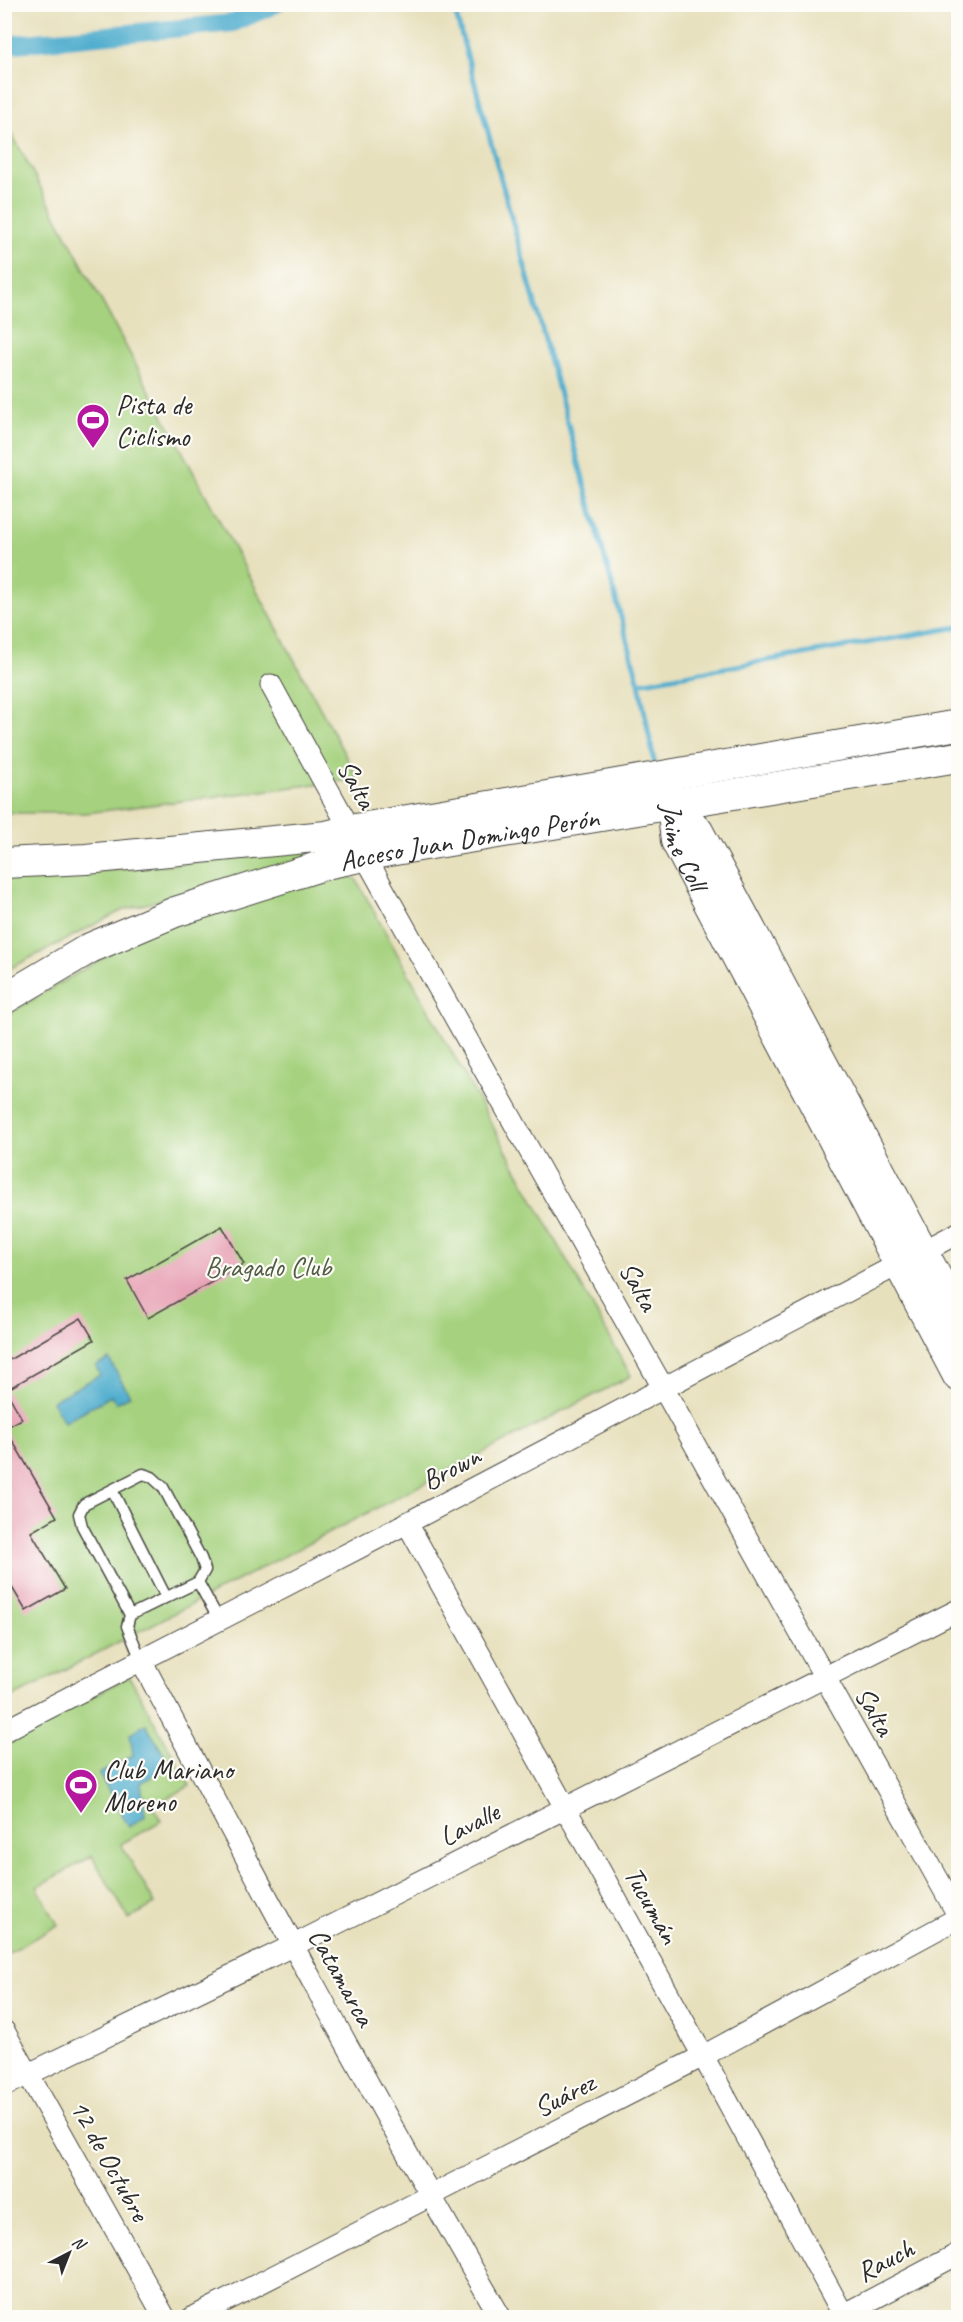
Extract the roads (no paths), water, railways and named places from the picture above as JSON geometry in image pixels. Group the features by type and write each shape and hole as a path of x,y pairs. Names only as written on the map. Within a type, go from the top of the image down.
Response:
{"main road":[{"name":"Acceso Juan Domingo Perón","path":"4,999 90,948 175,912 330,863 356,843 658,778 958,725"},
{"name":"Acceso Juan Domingo Perón","path":"4,863 86,860 326,836 356,843 672,804 958,757"},
{"path":"658,778 672,804"},
{"name":"Jaime Coll","path":"672,804 676,841 911,1257 958,1376"},
{"name":"Jaime Coll","path":"911,1257 958,1317"}],"street":[{"name":"Salta","path":"271,685 356,843 958,1916"},
{"name":"Brown","path":"4,1731 407,1523 958,1233"},
{"name":"Tucumán","path":"407,1523 703,2056 842,2317"},
{"name":"Lavalle","path":"4,2086 292,1946 958,1610"},
{"name":"Catamarca","path":"141,1660 292,1946 430,2196 501,2318"},
{"name":"Suárez","path":"192,2318 703,2056 958,1916"},
{"name":"12 de Octubre","path":"4,2031 165,2318"},
{"name":"Rauch","path":"842,2317 958,2254"}],"lane":[{"path":"130,1615 198,1582 204,1570 201,1558 163,1487 152,1477 143,1474 84,1504 79,1514 82,1526 130,1615 127,1626 141,1660"},
{"path":"112,1490 166,1597"},
{"path":"198,1582 219,1620"}],"water":[{"path":"109,1359 130,1396 116,1403 111,1396 64,1422 52,1401 100,1375 96,1366"},
{"path":"146,1724 170,1765 141,1783 145,1816 129,1827 99,1774 133,1755 130,1734"}],"waterway":[{"path":"4,45 233,23 276,4"},
{"path":"453,4 639,683 654,761"},
{"path":"639,683 958,627"}],"place":[{"name":"Pista de Ciclismo","path":"93,449"},
{"name":"Club Mariano Moreno","path":"81,1814"}],"park label":[{"name":"Bragado Club","path":"268,1266"}]}
